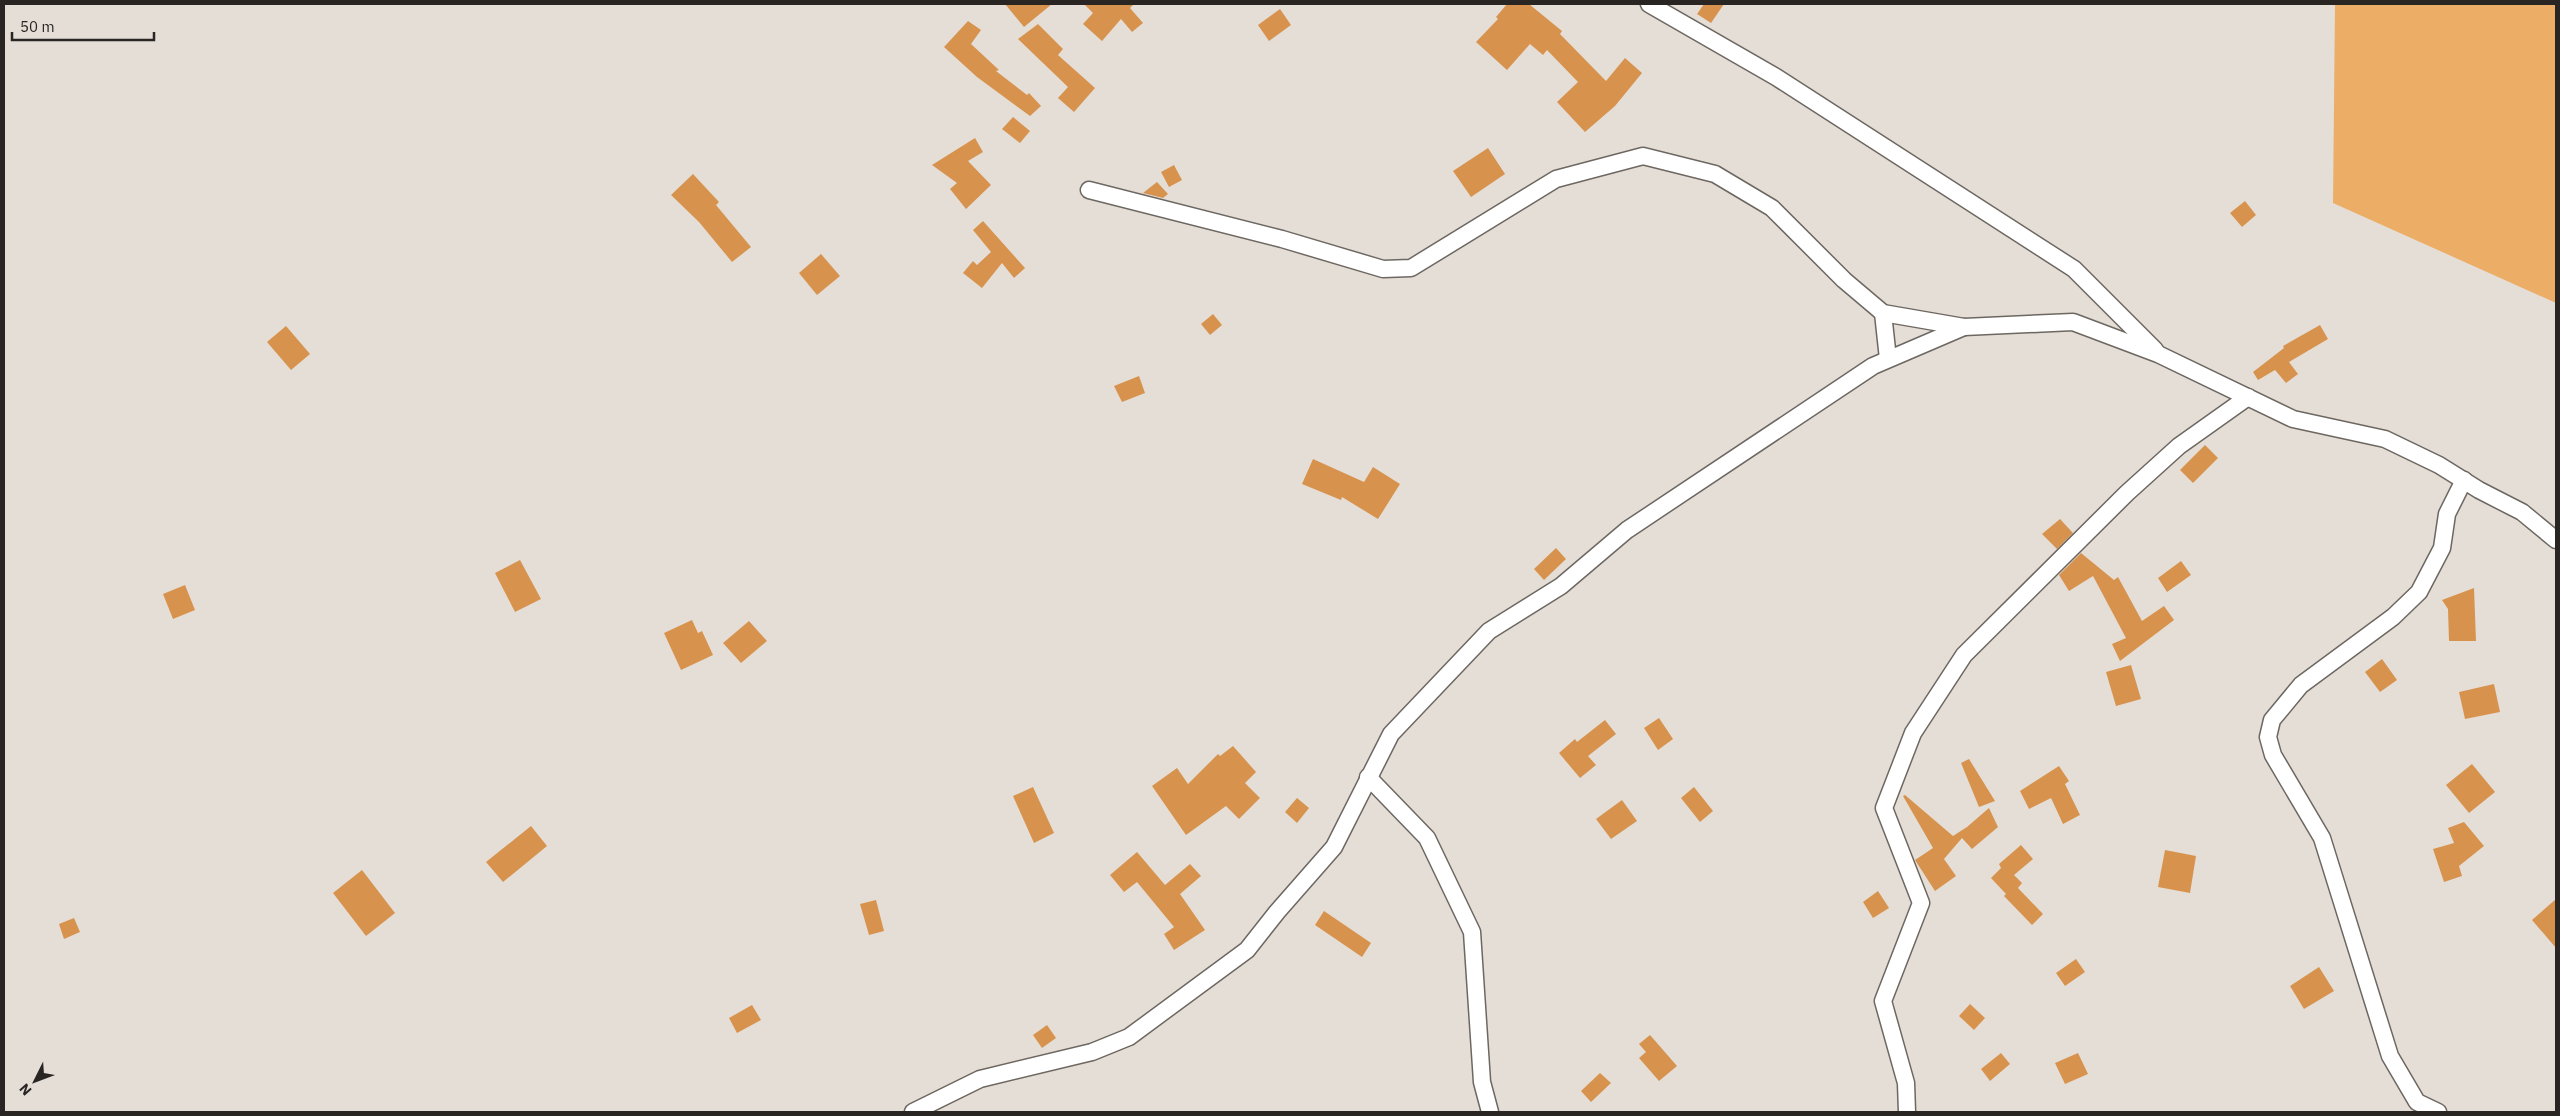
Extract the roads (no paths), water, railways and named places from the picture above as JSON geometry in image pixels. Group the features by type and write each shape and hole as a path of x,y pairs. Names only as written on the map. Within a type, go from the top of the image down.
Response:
{"street":[{"path":"1649,4 1776,77 2074,269 2158,354"},
{"path":"1089,190 1282,239 1383,268 1411,268 1556,179 1643,156 1715,174 1772,208 1844,280 1883,313 1964,327 2073,322 2158,354 2293,419 2385,439 2440,465 2522,512 2556,540"},
{"path":"1883,313 1888,359"},
{"path":"913,1112 980,1079 1092,1052 1129,1037 1247,950 1277,912 1334,847 1391,734 1489,631 1561,586 1635,525 1873,366 1964,327"},
{"path":"1908,1112 1906,1083 1883,1001 1921,903 1884,808 1912,733 1964,655 2072,546 2180,446 2248,398"},
{"path":"2438,1112 2417,1102 2390,1056 2322,838 2273,755 2268,737 2272,720 2301,685 2393,617 2419,592 2442,548 2447,514 2464,480"},
{"path":"1368,777 1427,838 1472,932 1482,1082 1490,1112"}]}
